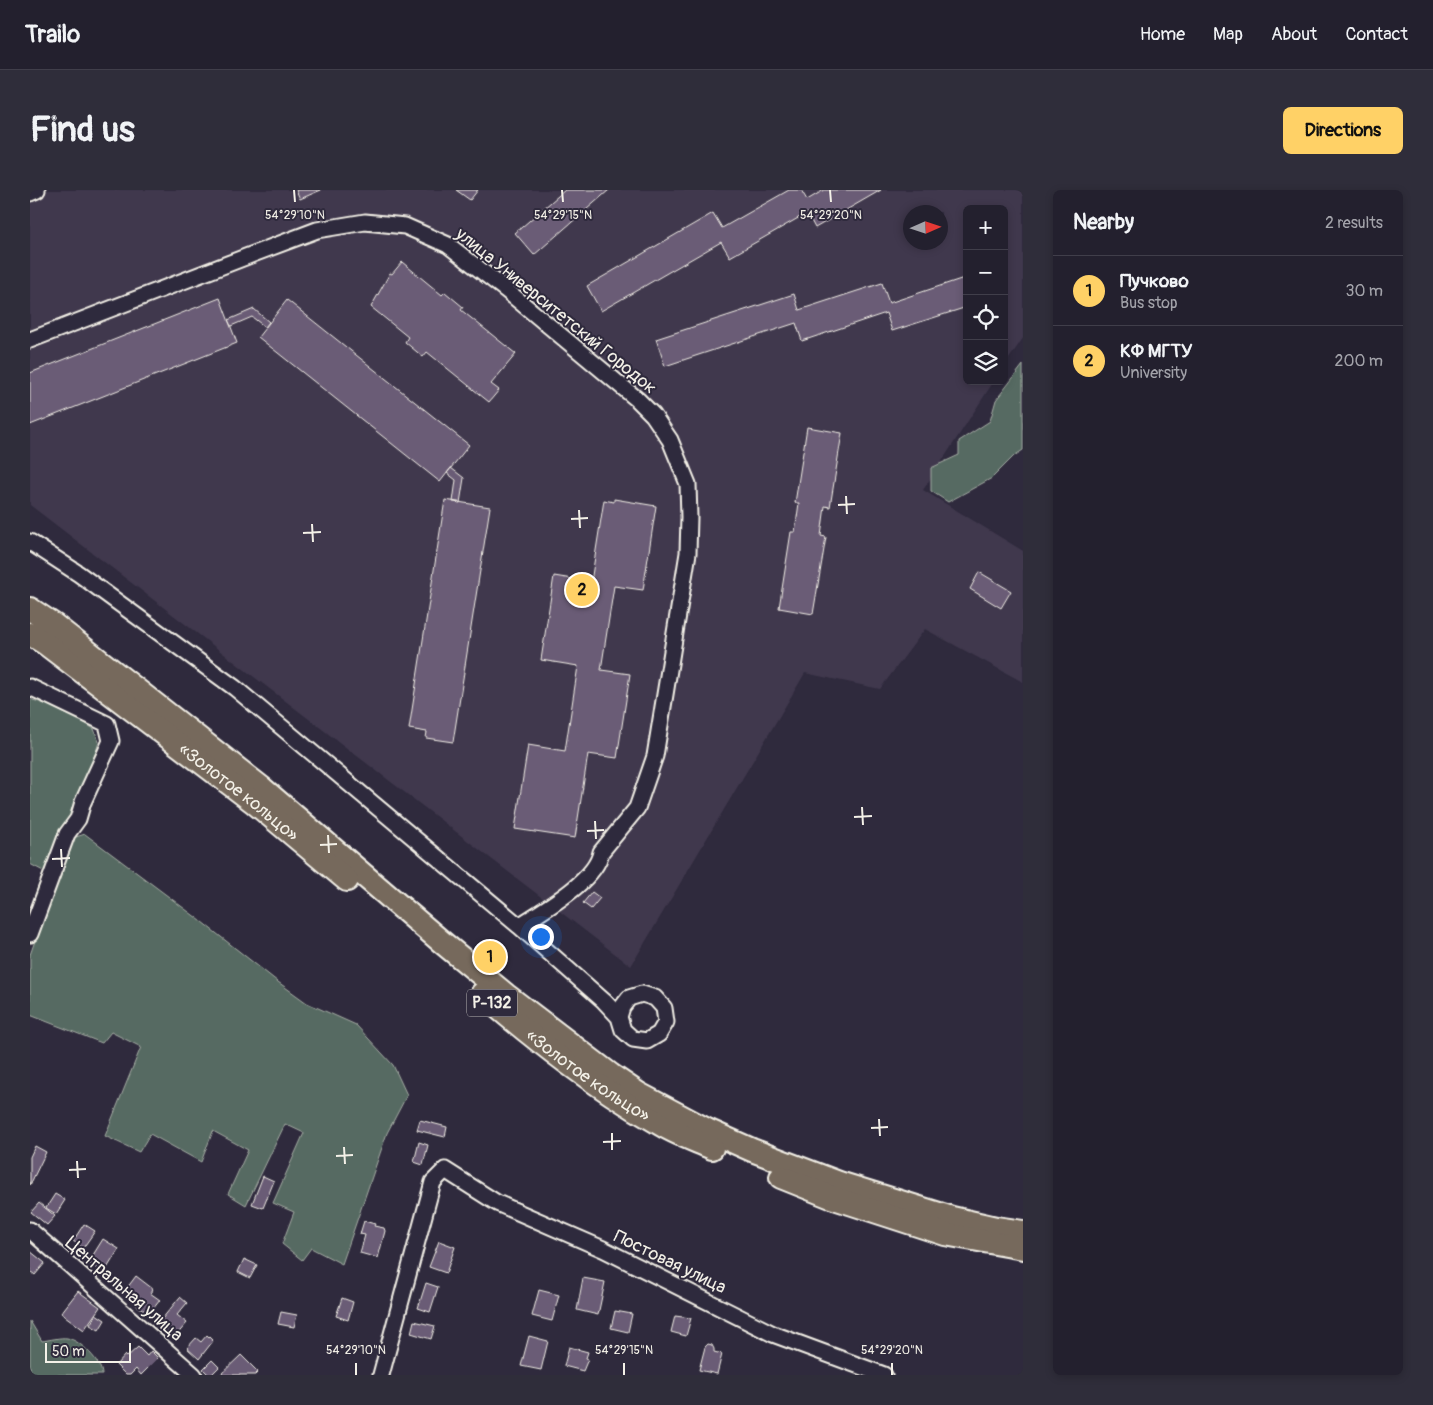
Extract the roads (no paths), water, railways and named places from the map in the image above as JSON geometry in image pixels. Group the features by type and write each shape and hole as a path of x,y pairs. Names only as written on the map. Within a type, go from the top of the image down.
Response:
{"highway":[{"name":"«Золотое кольцо»","path":"30,609 54,625 263,788 506,995 639,1094 707,1130 752,1150 839,1183 952,1218 1023,1232"},
{"name":"«Золотое кольцо»","path":"30,634 46,644 255,804 526,1032 606,1090 658,1124 744,1163 831,1197 945,1234 1023,1248"}],"street":[{"path":"30,193 37,190"},
{"name":"улица Университетский Городок","path":"30,340 317,230 365,222 405,226 448,245 512,294 638,400 653,415 670,440 688,484 689,517 688,553 655,756 637,808 602,852 600,860 567,895 518,926"},
{"path":"30,542 79,574 235,688 604,1000 619,1017 623,1030 633,1039 647,1041 659,1034 666,1022 664,1008 655,998 642,994 629,998 604,1000"},
{"path":"30,687 107,724 111,741 83,802 78,819 67,834 30,934"},
{"path":"619,1017 622,1006 629,998"},
{"name":"Постовая улица","path":"381,1375 433,1182 445,1170 497,1203 603,1249 773,1334 884,1375"},
{"name":"Центральная улица","path":"30,1230 194,1375"}],"place":[{"name":"КФ МГТУ","path":"582,590"},
{"name":"Пучково","path":"490,957"}]}
